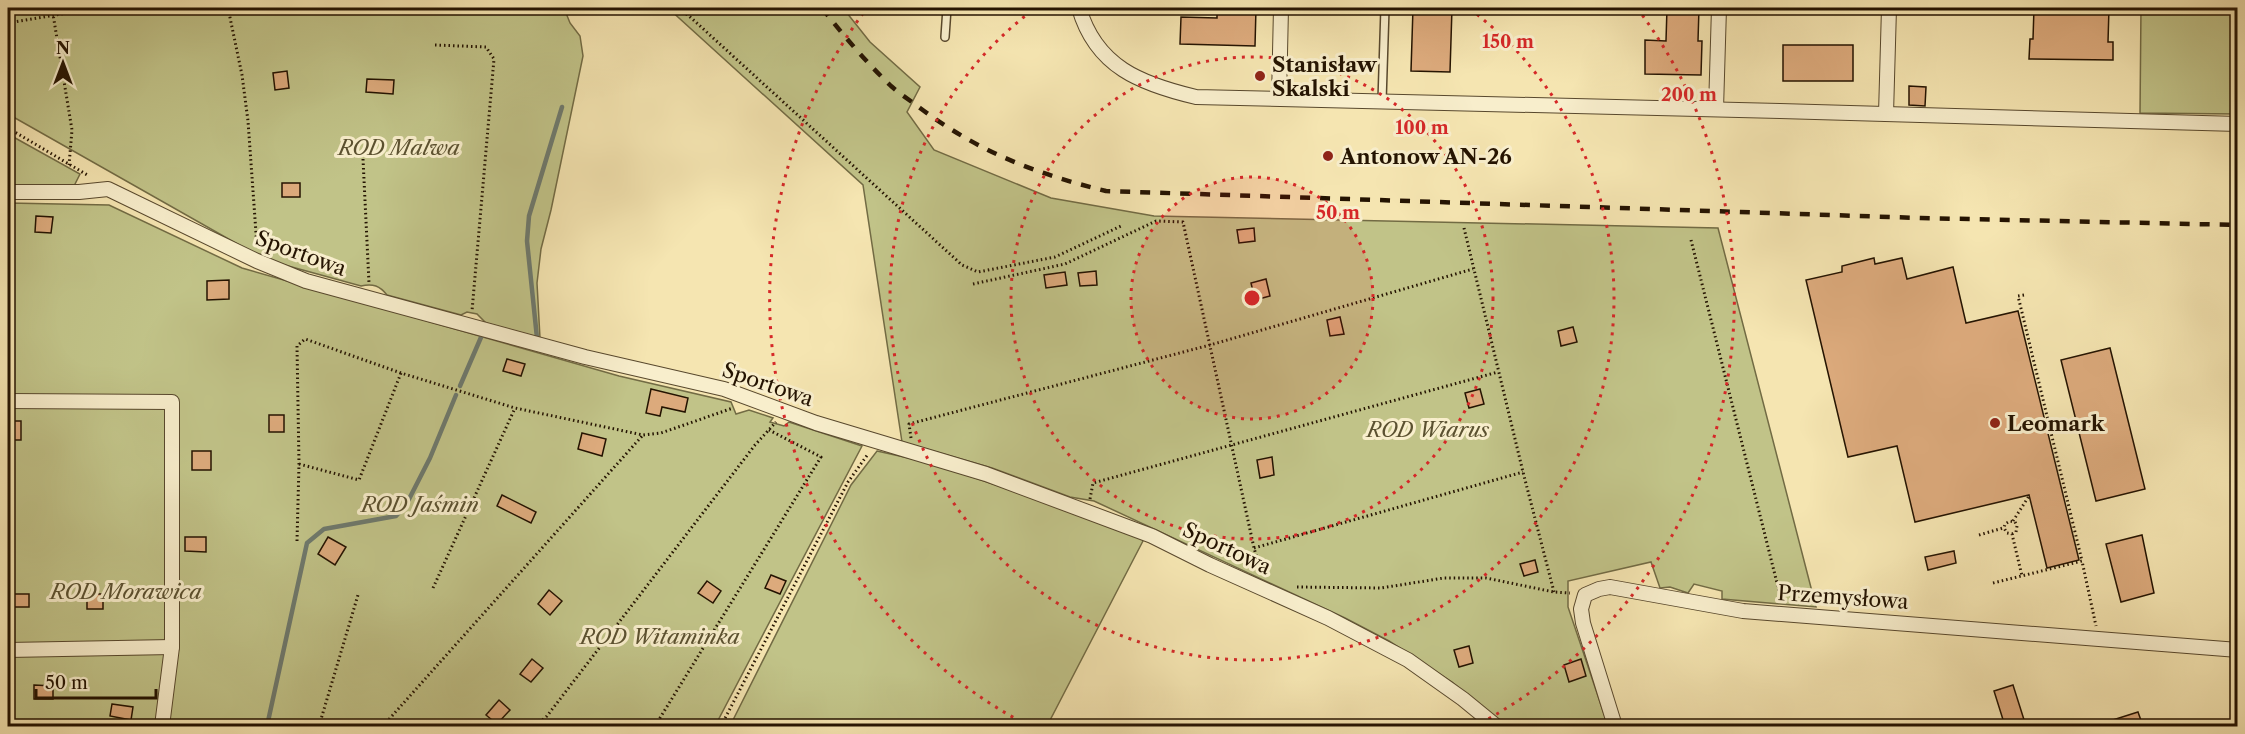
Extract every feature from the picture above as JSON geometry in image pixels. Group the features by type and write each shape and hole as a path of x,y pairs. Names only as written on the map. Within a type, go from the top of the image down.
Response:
{"street":[{"path":"1079,8 1100,49 1136,79 1162,89 1196,97 2238,124"},
{"path":"1279,98 1281,8"},
{"path":"1716,109 1719,8"},
{"path":"1886,114 1889,8"},
{"path":"8,192 79,192 108,189"},
{"name":"Sportowa","path":"108,189 257,261 306,281 585,357 724,389 816,423 986,474 1152,536 1328,618 1408,660 1463,699 1496,726"},
{"path":"8,401 172,402 172,647 162,726"},
{"name":"Przemysłowa","path":"1615,726 1583,623 1581,609 1585,595 1610,587 1743,611 2238,650"},
{"path":"8,650 172,647"}],"lane":[{"path":"945,37 947,8"},
{"path":"1382,101 1385,8"}],"path":[{"path":"52,8 72,130 69,165"},
{"path":"8,23 98,8"},
{"path":"228,8 242,75 248,121 258,254"},
{"path":"674,8 688,15 962,265 978,272 1055,257 1121,226"},
{"path":"435,45 486,47 494,59 472,312"},
{"path":"8,128 108,189"},
{"path":"363,159 369,284"},
{"path":"974,284 1065,264 1156,221 1183,222 1254,548 1262,575"},
{"path":"1464,228 1522,472 1554,592"},
{"path":"1691,240 1783,604"},
{"path":"912,445 909,424 1210,345 1473,269"},
{"path":"2024,295 2018,296 2097,628"},
{"path":"297,541 299,464 297,346 305,339 401,373 515,408 643,435 661,433 733,408"},
{"path":"1090,501 1092,483 1498,372"},
{"path":"299,464 359,480 401,373"},
{"path":"433,588 515,408"},
{"path":"536,726 547,716 755,445 775,423"},
{"path":"655,726 821,457 769,430"},
{"path":"383,726 643,435"},
{"path":"720,726 848,482 877,441"},
{"path":"1254,548 1522,472"},
{"path":"1979,535 2004,528 2007,522 2013,521 2029,495"},
{"path":"2012,534 2017,528 2013,521"},
{"path":"2004,528 2007,533 2012,534"},
{"path":"2012,534 2022,576"},
{"path":"1993,583 2082,561"},
{"path":"1288,584 1296,587 1381,588 1444,578 1486,578 1568,593"},
{"path":"319,726 358,595"}],"green space":[{"name":"ROD Malwa","path":"8,8 564,8 570,23 580,36 583,56 541,249 537,283 540,338 486,323 477,314 467,312 461,315 387,295 376,286 361,286 270,261 266,255 255,254 8,114"},
{"name":"ROD Wiarus","path":"668,8 843,8 870,42 920,87 907,112 934,150 1051,198 1154,216 1718,228 1816,607 1722,599 1722,591 1694,584 1688,593 1670,587 1660,588 1651,562 1568,581 1568,607 1608,726 1505,726 1452,682 1389,641 1345,618 1094,501 1070,497 992,468 902,442 863,185"},
{"path":"2141,8 2237,8 2237,114 2140,113"},
{"path":"8,134 80,174 74,186 8,187"},
{"path":"8,203 109,205 242,268 619,376 731,402 736,414 749,410 773,418 770,422 784,426 789,422 862,446 715,726 8,726"},
{"path":"877,451 931,463 1046,502 1144,539 1047,726 730,726 851,485"}],"building":[{"path":"1217,8 1256,8 1255,46 1180,44 1181,17 1217,18"},
{"path":"1413,8 1452,8 1450,72 1411,71"},
{"path":"1667,8 1699,8 1698,41 1702,41 1701,75 1645,74 1645,40 1666,41"},
{"path":"2034,8 2109,8 2108,42 2113,42 2113,60 2029,59 2030,39 2033,39"},
{"path":"1783,45 1853,45 1853,81 1783,81"},
{"path":"287,71 289,88 275,90 273,73"},
{"path":"367,79 394,80 393,94 366,92"},
{"path":"1909,86 1926,87 1925,106 1909,105"},
{"path":"282,183 300,183 300,197 282,197"},
{"path":"36,216 53,217 51,233 35,232"},
{"path":"1254,228 1255,241 1239,243 1237,230"},
{"path":"1874,258 1875,264 1902,258 1907,279 1953,267 1966,323 2018,311 2079,560 2047,568 2029,495 1915,522 1897,446 1848,457 1806,280 1842,272 1842,266"},
{"path":"1096,271 1097,285 1080,286 1078,273"},
{"path":"1065,272 1067,285 1046,288 1044,275"},
{"path":"1266,279 1270,296 1255,300 1251,283"},
{"path":"229,280 229,299 207,300 207,281"},
{"path":"1340,317 1344,334 1330,336 1327,320"},
{"path":"1573,327 1577,342 1561,346 1558,331"},
{"path":"2110,348 2145,489 2096,501 2061,360"},
{"path":"507,359 525,364 521,376 503,371"},
{"path":"651,389 688,398 685,412 662,407 660,416 646,413"},
{"path":"1480,389 1484,404 1469,408 1465,393"},
{"path":"269,415 284,415 284,432 269,432"},
{"path":"8,421 21,421 21,440 8,440"},
{"path":"582,433 606,439 602,456 578,449"},
{"path":"192,451 211,451 211,470 192,470"},
{"path":"1272,457 1274,475 1260,478 1257,460"},
{"path":"502,495 536,512 531,523 497,506"},
{"path":"2142,535 2154,593 2121,602 2106,544"},
{"path":"185,537 206,537 206,552 185,551"},
{"path":"328,537 346,547 335,565 318,554"},
{"path":"1954,551 1956,563 1928,570 1925,557"},
{"path":"1535,560 1538,572 1524,576 1520,564"},
{"path":"771,575 786,581 780,594 765,588"},
{"path":"707,581 721,591 713,603 698,593"},
{"path":"549,590 562,601 550,615 538,604"},
{"path":"11,594 29,594 29,607 11,607"},
{"path":"87,594 103,594 103,609 87,609"},
{"path":"1469,646 1473,663 1459,667 1454,650"},
{"path":"532,659 543,668 531,682 520,674"},
{"path":"1581,659 1586,676 1569,682 1564,665"},
{"path":"34,685 53,686 53,699 34,699"},
{"path":"2013,685 2026,726 2005,726 1994,691"},
{"path":"499,700 510,710 497,724 486,715"},
{"path":"112,704 133,707 131,720 110,716"},
{"path":"2138,712 2143,726 2100,726 2100,724"}],"waterway":[{"path":"537,338 527,241 529,216 562,107"},
{"path":"460,386 482,335 487,336"},
{"path":"267,726 307,543 324,529 396,516 406,505 430,458 456,395"}],"railway":[{"path":"822,8 891,86 942,124 1009,160 1056,177 1106,191 1921,218 2238,225"}],"place":[{"name":"Stanisław Skalski","path":"1260,76"},
{"name":"Antonow AN-26","path":"1328,156"},
{"name":"Leomark","path":"1995,423"}],"park label":[{"name":"ROD Jaśmin","path":"420,504"},
{"name":"ROD Morawica","path":"126,591"},
{"name":"ROD Witaminka","path":"660,636"}]}
